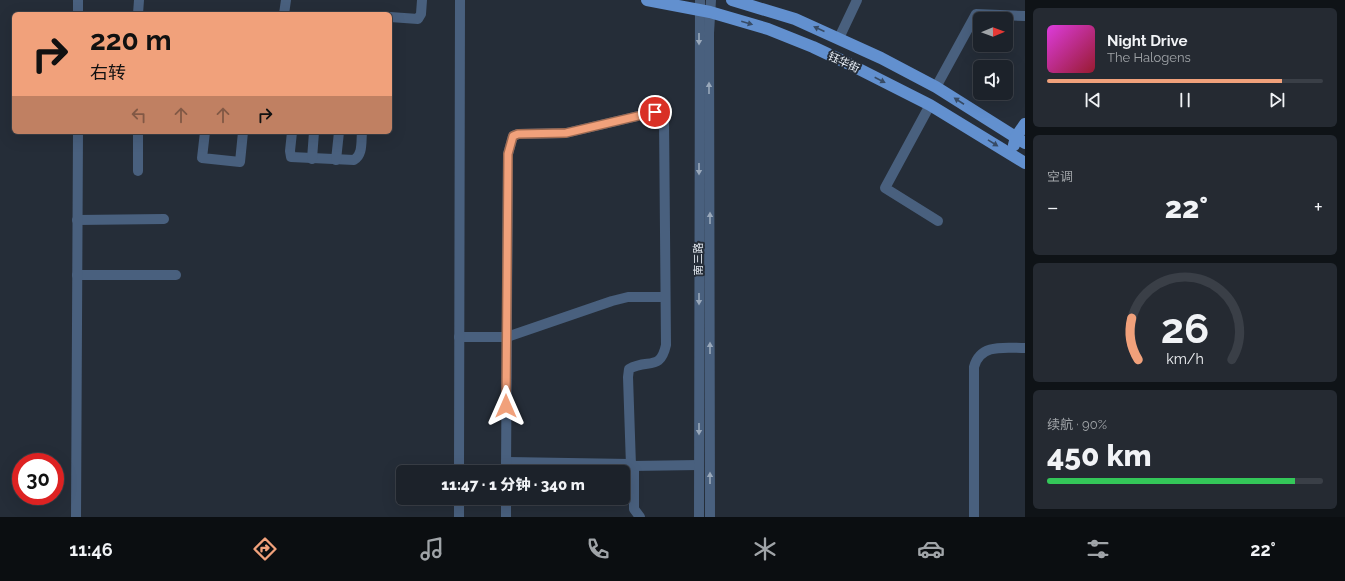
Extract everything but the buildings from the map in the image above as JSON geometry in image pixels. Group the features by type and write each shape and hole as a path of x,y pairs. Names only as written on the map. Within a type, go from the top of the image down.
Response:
{"main road":[{"name":"钰华街","path":"647,0 705,5 813,47 930,105 1025,163"},
{"name":"钰华街","path":"732,0 795,19 839,38 936,87 1020,140"},
{"path":"1012,155 1020,140 1025,124"}],"street":[{"path":"78,0 78,12"},
{"path":"138,12 139,0"},
{"path":"284,12 286,0"},
{"path":"392,17 418,19 422,0"},
{"path":"459,465 460,0"},
{"path":"839,38 857,0"},
{"name":"南三路","path":"699,517 705,5"},
{"name":"南三路","path":"705,5 710,517"},
{"path":"936,87 976,14 1025,16"},
{"path":"930,105 885,188 938,221"},
{"path":"506,465 508,154 513,136 518,134 566,133 655,112 661,112 664,118 666,345 664,355 655,363 636,365 629,369 628,378 634,509 640,517"},
{"path":"76,517 78,134"},
{"path":"138,134 138,171"},
{"path":"205,134 202,158 240,162 243,134"},
{"path":"292,134 290,151 291,157 336,160 354,160 358,158 362,134"},
{"path":"312,158 314,134"},
{"path":"336,160 339,134"},
{"path":"77,220 164,219"},
{"path":"77,275 176,275"},
{"path":"459,338 507,337 612,301 628,297 665,297"},
{"path":"977,516 974,367 980,354 995,348 1025,348"},
{"path":"632,465 699,466"},
{"path":"459,505 459,517"},
{"path":"506,505 506,517"}],"route":[{"path":"506,406 508,154 513,136 518,134 566,133 655,112"}]}
